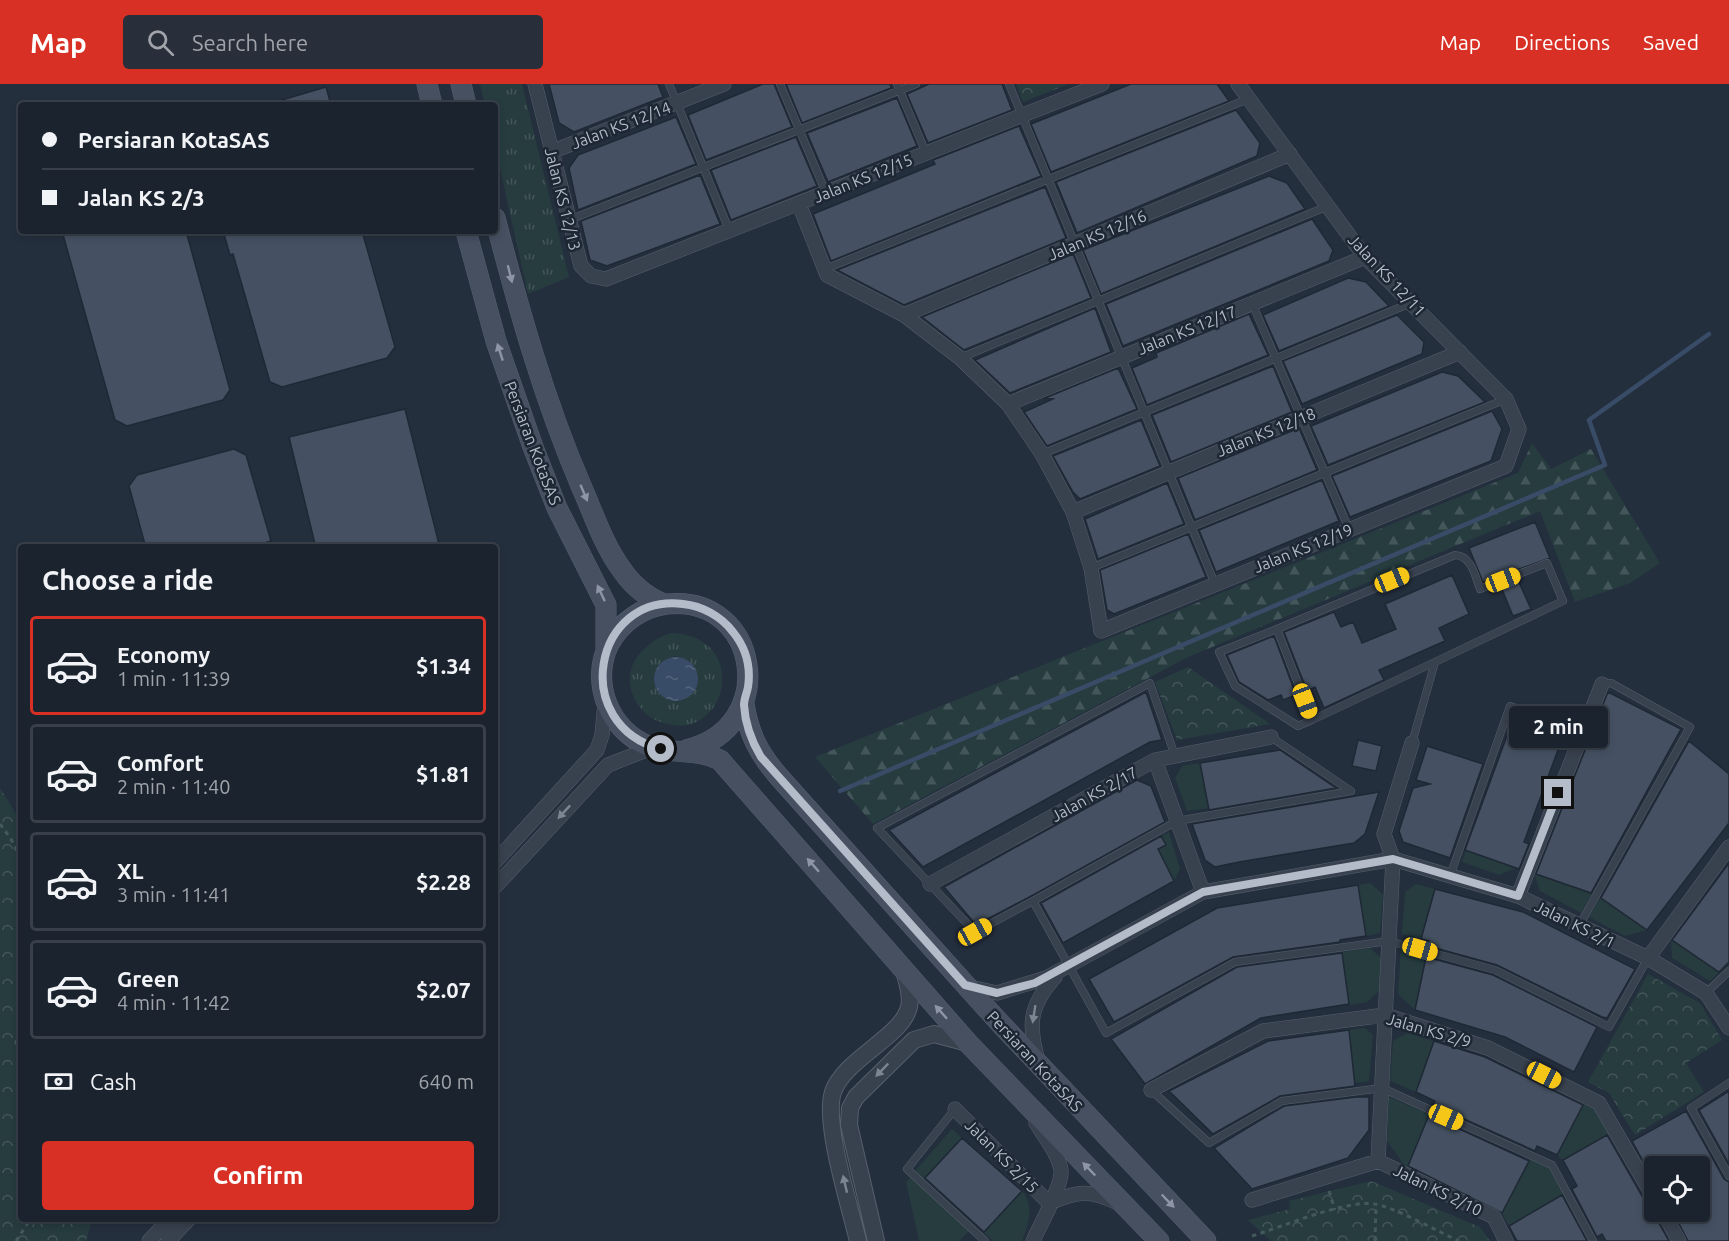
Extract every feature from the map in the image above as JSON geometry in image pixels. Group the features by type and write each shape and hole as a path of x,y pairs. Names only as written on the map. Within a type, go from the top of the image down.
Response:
{"main road":[{"path":"426,84 431,102"},
{"name":"Persiaran KotaSAS","path":"498,229 532,357 561,440 597,524 621,569 630,580 646,595 664,604"},
{"name":"Persiaran KotaSAS","path":"467,234 496,341 533,447 557,508 606,605 606,651 601,676 605,701 618,723 627,732 654,747 707,753 720,760 744,784 968,1043 1159,1241"},
{"name":"Persiaran KotaSAS","path":"606,651 629,620 664,604 677,603 702,608 719,618 733,631 740,642 748,666 748,691 744,704 722,734 699,747 686,750"},
{"name":"Persiaran KotaSAS","path":"744,704 751,738 761,757 965,985 1206,1241"}],"street":[{"name":"Jalan KS 12/13","path":"535,84 581,266 591,276 606,279 625,273"},
{"name":"Jalan KS 12/14","path":"551,152 724,84"},
{"name":"Jalan KS 12/15","path":"625,273 1101,84"},
{"name":"Jalan KS 12/11","path":"1238,84 1365,257 1506,399 1519,429 1506,466"},
{"name":"Jalan KS 12/16","path":"904,315 1290,154"},
{"path":"799,204 827,275 904,315 960,358 1008,404 1042,454 1073,512 1091,568"},
{"name":"Jalan KS 12/17","path":"1008,404 1365,257"},
{"name":"Jalan KS 12/18","path":"1073,512 1460,352"},
{"name":"Jalan KS 12/19","path":"1091,568 1101,631 1506,466"},
{"path":"1518,896 1602,684"},
{"path":"498,859 597,750 602,735 605,701"},
{"name":"Jalan KS 2/17","path":"930,884 1155,760 1271,737"},
{"path":"1378,1161 1393,859 1384,834 1412,743"},
{"path":"498,884 608,765 654,747"},
{"path":"1155,760 1203,892"},
{"path":"1648,958 1729,847"},
{"name":"Jalan KS 2/1","path":"965,985 997,993 1035,983 1065,969 1203,892 1393,859 1518,896 1648,958 1706,993 1729,1028"},
{"path":"1039,1065 1033,1042 1032,1016 1041,992 1065,969"},
{"path":"858,1241 834,1134 833,1092 850,1067 905,1016 910,998 904,971"},
{"name":"Jalan KS 2/9","path":"1151,1090 1263,1031 1385,1015 1488,1048 1599,1103 1644,1181"},
{"path":"876,1241 849,1125 850,1108 856,1097 914,1040 934,1035 968,1043"},
{"path":"1024,1103 1054,1150 1061,1170 1060,1182 1033,1241"},
{"name":"Jalan KS 2/15","path":"956,1109 1049,1203"},
{"name":"Jalan KS 2/10","path":"1252,1200 1378,1161 1494,1217 1506,1241"},
{"path":"1049,1203 1072,1193 1088,1192 1125,1206"},
{"path":"149,1241 167,1222"},
{"path":"168,1241 186,1222"},
{"path":"1668,1222 1678,1241"}],"lane":[{"path":"669,84 730,232"},
{"path":"780,84 826,193"},
{"path":"568,221 800,130 898,87 916,84"},
{"path":"1009,84 1096,300 1215,584"},
{"path":"898,87 926,153"},
{"path":"824,269 1248,99"},
{"path":"960,358 1328,206"},
{"path":"1252,303 1303,417 1349,529"},
{"path":"1042,454 1411,303"},
{"path":"1091,568 1506,399"},
{"path":"1455,555 1463,556 1469,562 1480,589 1547,563 1563,601 1435,662 1298,726 1235,686 1219,652 1455,555"},
{"path":"1277,629 1312,720"},
{"path":"1412,743 1435,662"},
{"path":"1579,926 1690,727 1611,683 1602,684"},
{"path":"1175,756 1150,684 1124,695 877,828 975,932 1177,821 1351,791 1271,737"},
{"path":"1450,876 1510,706 1582,731"},
{"path":"1033,901 1065,969 1106,1033 1235,962 1389,941 1496,970 1609,1027 1648,958"},
{"path":"1706,993 1729,971"},
{"path":"1729,1083 1691,1108 1729,1176"},
{"path":"1151,1090 1209,1143 1282,1101 1382,1088 1552,1165 1593,1241"},
{"path":"956,1109 907,1169 985,1241"}],"path":[{"path":"0,824 18,854"},
{"path":"1324,1177 1335,1210"},
{"path":"1252,1236 1335,1210 1360,1204 1376,1204 1459,1241"},
{"path":"1375,1241 1376,1204"},
{"path":"16,1241 29,1222"}],"green space":[{"path":"480,84 522,84 569,277 528,294 498,159 498,102 484,102"},
{"path":"1016,84 1069,84 1023,102"},
{"path":"1532,443 1551,469 1591,449 1660,563 1630,583 1575,602 1540,511 1188,657 873,824 815,757 1518,473"},
{"path":"671,633 696,638 712,650 721,667 722,685 716,703 705,717 688,725 667,724 651,718 643,711 630,687 633,664 639,655 658,638","holes":["676,656 690,661 686,699 674,701 665,698 658,692 655,684 654,676 658,667 665,660"]},
{"path":"1188,667 1270,724 1177,740 1155,682"},
{"path":"1200,763 1209,808 1187,811 1175,778 1182,766"},
{"path":"0,788 18,817 18,1222 91,1222 86,1241 0,1241"},
{"path":"1169,832 1180,869 1174,881 1158,849 1165,845 1161,836"},
{"path":"1466,850 1516,868 1499,875 1462,862"},
{"path":"1534,874 1592,893 1581,913 1540,891"},
{"path":"1370,883 1383,894 1380,933 1366,936 1358,885"},
{"path":"1416,884 1435,889 1421,939 1402,934 1405,892"},
{"path":"1600,898 1647,930 1625,936 1589,917"},
{"path":"1671,939 1719,972 1710,981 1672,958"},
{"path":"1401,947 1426,954 1415,1010 1398,994"},
{"path":"1370,948 1381,958 1380,990 1367,1002 1349,1005 1342,952"},
{"path":"1648,974 1700,1003 1722,1040 1686,1063 1704,1092 1635,1135 1609,1093 1588,1082"},
{"path":"1365,1028 1373,1035 1369,1081 1355,1083 1349,1030"},
{"path":"1407,1033 1434,1041 1416,1092 1390,1081 1393,1041"},
{"path":"1389,1097 1429,1114 1407,1169 1387,1141"},
{"path":"1583,1104 1595,1110 1609,1135 1563,1160 1557,1155"},
{"path":"952,1129 962,1138 923,1179 915,1171"},
{"path":"1530,1159 1549,1168 1563,1194 1509,1226 1502,1213"},
{"path":"910,1177 969,1231 959,1241 919,1241 906,1182"},
{"path":"1371,1181 1480,1227 1490,1241 1271,1241 1248,1220 1290,1209 1289,1201"},
{"path":"1022,1191 1029,1209 1028,1222 1022,1241 993,1241 983,1232"}],"water":[{"path":"676,657 685,658 692,663 697,670 697,688 692,695 685,700 676,701 667,700 660,695 655,688 654,679 655,670 660,663 667,658"}],"building":[{"path":"549,84 658,84 663,97 574,132 559,123"},
{"path":"763,84 774,84 792,127 706,160 688,115"},
{"path":"786,84 890,84 891,88 802,123"},
{"path":"929,84 1002,84 1012,110 928,143 907,94"},
{"path":"1131,84 1217,84 1229,101 1051,172 1031,124"},
{"path":"326,87 330,102 275,102"},
{"path":"897,98 917,146 828,182 807,133"},
{"path":"1236,110 1260,143 1257,156 1077,233 1056,182"},
{"path":"676,117 696,164 578,210 569,168 578,155"},
{"path":"1019,126 1041,176 831,261 813,214 935,164 933,160"},
{"path":"796,137 817,186 731,220 711,170"},
{"path":"700,175 720,224 607,266 590,260 581,221"},
{"path":"1269,176 1287,183 1305,209 1101,294 1083,250"},
{"path":"1045,187 1066,238 904,305 837,270"},
{"path":"1312,219 1333,250 1329,261 1123,346 1106,304"},
{"path":"63,234 187,234 230,390 223,400 127,426 115,420"},
{"path":"224,234 363,234 395,347 387,358 282,387 270,382 233,254 230,255"},
{"path":"1073,254 1091,298 964,350 922,317"},
{"path":"1348,278 1366,282 1389,306 1279,351 1263,315"},
{"path":"1095,308 1111,352 1010,393 975,360"},
{"path":"1249,314 1268,355 1147,405 1132,368 1157,357 1156,353"},
{"path":"1397,315 1424,342 1422,354 1302,404 1283,361"},
{"path":"1273,366 1292,412 1171,462 1152,415"},
{"path":"1118,368 1137,409 1047,446 1024,412 1053,399 1045,398"},
{"path":"1442,372 1458,376 1485,402 1328,465 1311,426"},
{"path":"405,409 439,544 315,544 289,437"},
{"path":"1492,411 1502,429 1491,461 1350,517 1332,476"},
{"path":"1141,420 1160,466 1080,499 1073,492 1053,456"},
{"path":"1299,428 1317,470 1195,520 1178,478"},
{"path":"234,449 246,455 271,541 261,544 145,544 129,486 137,475"},
{"path":"1322,480 1339,521 1216,572 1199,530"},
{"path":"1167,483 1184,524 1098,559 1085,519"},
{"path":"1535,522 1550,558 1483,582 1469,548"},
{"path":"1188,534 1206,577 1114,614 1107,610 1100,570"},
{"path":"1452,575 1469,614 1439,628 1445,641 1379,670 1384,680 1324,708 1315,687 1307,691 1284,632 1334,612 1341,627 1353,622 1362,643 1396,629 1385,604"},
{"path":"1518,580 1531,609 1513,616 1501,587"},
{"path":"1274,636 1296,695 1283,700 1281,695 1268,700 1239,682 1227,655"},
{"path":"1146,692 1162,740 1150,742 923,867 889,830"},
{"path":"1608,692 1681,729 1591,893 1536,874"},
{"path":"1515,714 1565,731 1524,842 1529,844 1519,869 1465,850"},
{"path":"1358,740 1382,746 1376,771 1352,766"},
{"path":"1689,741 1729,774 1729,823 1647,930 1601,898"},
{"path":"1427,746 1483,764 1450,858 1403,842 1399,831 1413,788 1430,784 1416,780"},
{"path":"1280,750 1336,788 1209,810 1200,763"},
{"path":"1137,780 1151,786 1165,822 976,925 944,887"},
{"path":"1379,792 1365,834 1354,843 1215,867 1205,860 1192,824"},
{"path":"1161,836 1166,845 1158,849 1174,881 1063,943 1041,903"},
{"path":"1729,863 1729,962 1719,972 1672,940"},
{"path":"1358,885 1366,936 1340,940 1340,942 1233,957 1114,1022 1089,979 1217,908"},
{"path":"1435,889 1523,912 1635,969 1607,1018 1602,1017 1497,965 1428,946 1429,941 1421,939"},
{"path":"1342,953 1349,1004 1261,1018 1145,1084 1111,1039 1237,967"},
{"path":"1426,957 1493,975 1597,1027 1574,1072 1505,1037 1415,1010"},
{"path":"1349,1030 1355,1086 1280,1096 1213,1134 1169,1091 1268,1041"},
{"path":"1434,1041 1485,1057 1583,1105 1557,1155 1537,1146 1535,1151 1433,1105 1435,1101 1416,1092"},
{"path":"1729,1091 1729,1164 1699,1110"},
{"path":"1369,1097 1369,1130 1348,1158 1252,1189 1214,1148 1284,1106"},
{"path":"1686,1111 1724,1179 1729,1182 1729,1241 1688,1241 1678,1222 1710,1222 1710,1156 1644,1156 1644,1163 1632,1141"},
{"path":"1429,1115 1529,1161 1502,1213 1408,1166"},
{"path":"1607,1135 1644,1200 1644,1222 1658,1222 1669,1241 1606,1241 1602,1234 1597,1237 1572,1189 1577,1186 1563,1160"},
{"path":"962,1138 1022,1191 984,1232 925,1178"},
{"path":"1562,1195 1587,1241 1517,1241 1509,1226"}],"waterway":[{"path":"840,791 1605,465 1589,420 1709,334"}],"route":[{"path":"661,749 637,740 610,713 602,688 603,663 612,639 629,620 664,604 690,605 702,608 724,621 740,642 745,653 749,678 744,704 751,738 761,757 965,985 984,992 997,993 1046,978 1203,892 1393,859 1518,896 1558,793"}]}
